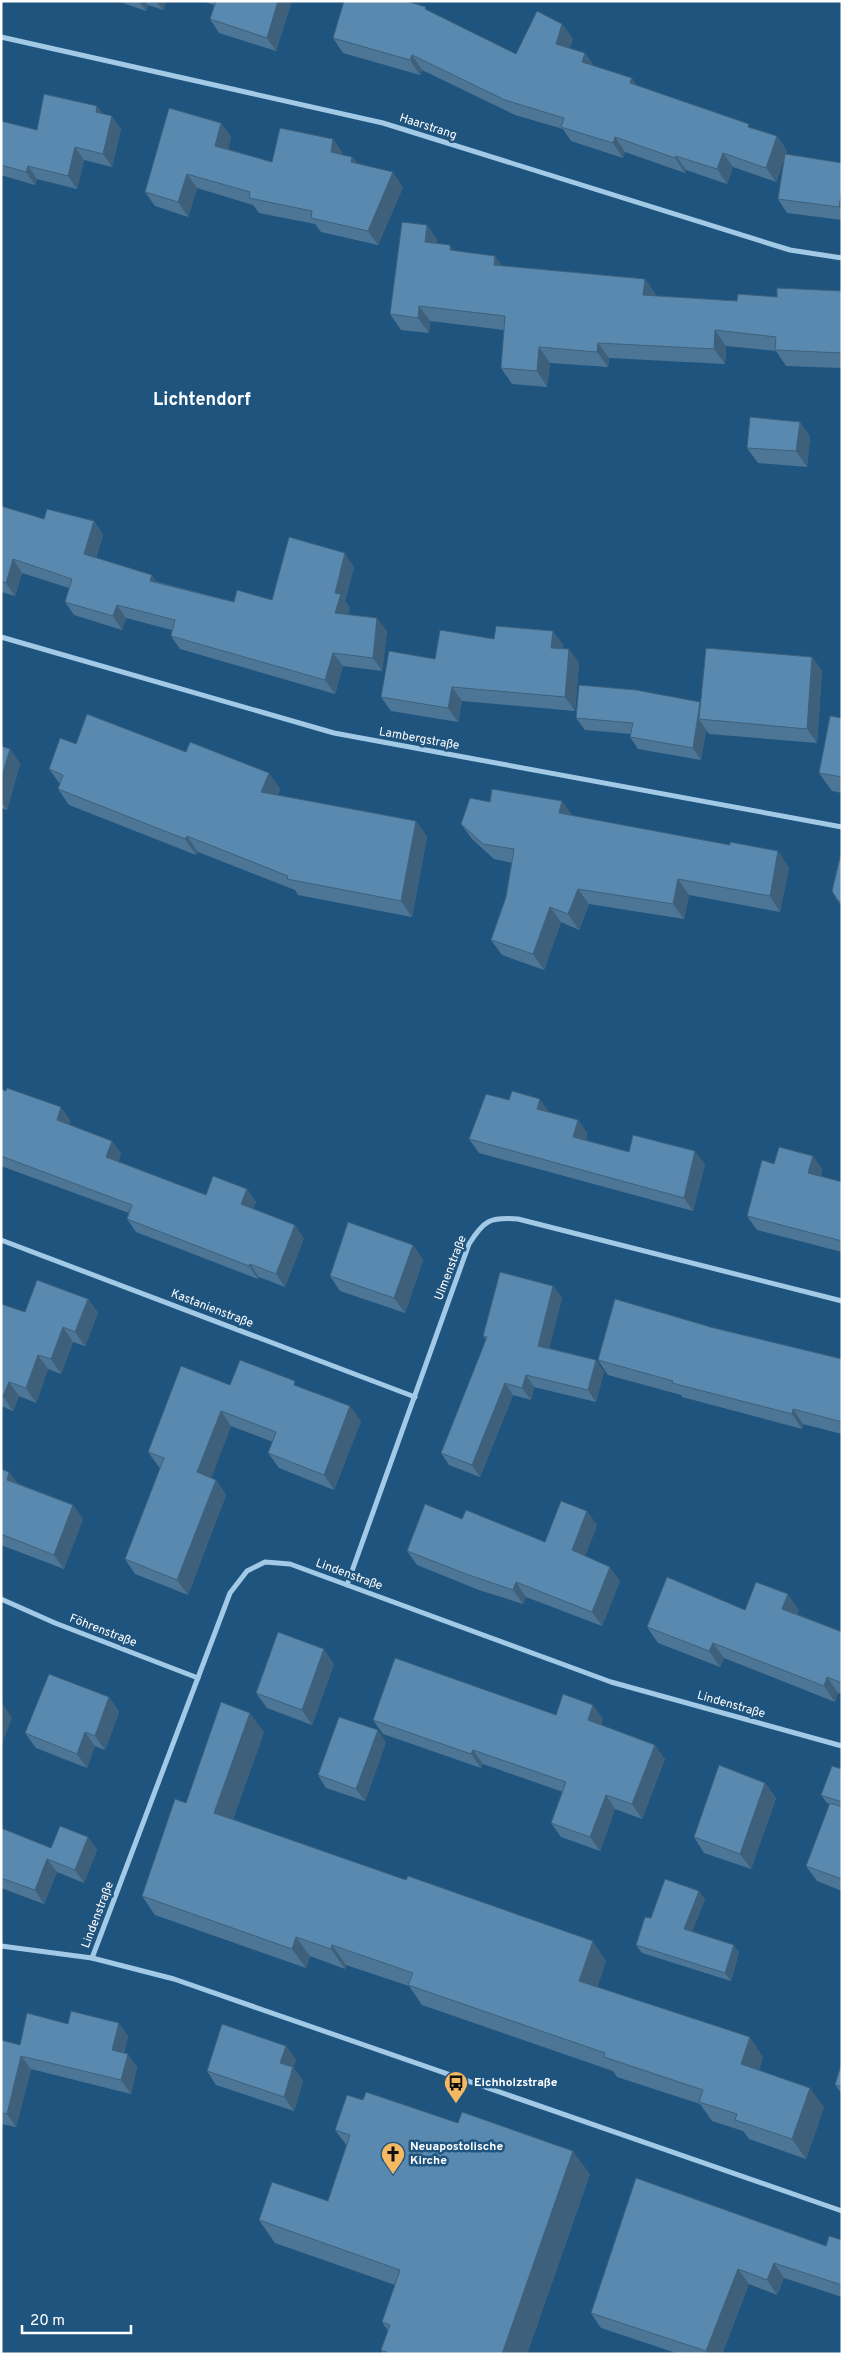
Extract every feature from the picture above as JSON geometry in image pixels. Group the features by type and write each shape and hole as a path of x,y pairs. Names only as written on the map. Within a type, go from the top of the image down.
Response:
{"street":[{"name":"Haarstrang","path":"1,37 383,123 790,250 842,258"},
{"name":"Lambergstraße","path":"1,637 334,733 842,827"},
{"name":"Ulmenstraße","path":"347,1585 469,1244 480,1226 496,1217 518,1219 842,1301"},
{"name":"Kastanienstraße","path":"1,1240 415,1397"},
{"name":"Lindenstraße","path":"92,1958 230,1593 247,1571 265,1562 290,1564 611,1682 842,1746"},
{"name":"Föhrenstraße","path":"1,1599 54,1623 198,1678"},
{"path":"1,1946 92,1958 174,1979 842,2211"}],"building":[{"path":"216,1 278,1 267,38 210,19"},
{"path":"344,1 406,1 426,7 425,9 516,54 537,11 562,24 556,44 585,53 582,62 632,78 630,83 749,124 748,127 777,136 766,168 723,153 717,169 676,156 675,158 615,137 613,143 561,127 564,118 505,100 412,55 410,60 333,38"},
{"path":"44,94 97,106 96,112 112,116 103,154 75,147 68,176 28,166 26,172 1,165 1,121 37,130"},
{"path":"169,108 221,123 215,146 272,162 280,128 333,139 331,152 352,157 351,162 393,172 368,231 311,218 312,211 249,198 250,192 187,174 178,202 145,192"},
{"path":"785,154 842,163 842,188 839,207 778,199"},
{"path":"402,222 427,225 425,242 450,245 450,250 495,256 494,265 645,279 643,295 737,301 738,294 777,297 777,288 842,291 842,353 775,350 776,337 715,330 714,349 598,343 597,352 539,347 537,371 501,368 505,316 419,306 418,318 390,314"},
{"path":"750,417 800,422 796,451 747,448"},
{"path":"1,506 44,519 47,509 94,521 84,554 152,575 150,581 234,602 237,590 272,600 289,537 345,553 335,593 341,594 335,613 377,618 373,658 333,653 325,680 171,636 175,620 117,605 113,616 65,602 72,579 13,559 6,583 1,581"},
{"path":"496,626 553,631 551,648 569,649 565,697 452,687 448,708 381,697 389,651 435,659 440,630 494,639"},
{"path":"706,648 812,657 807,729 699,719"},
{"path":"579,685 636,690 700,702 693,748 630,737 633,723 576,718"},
{"path":"87,714 186,752 190,742 269,773 261,792 416,821 401,901 287,879 288,876 187,836 185,839 58,789 63,775 49,769 60,738 76,744"},
{"path":"830,716 842,718 842,777 819,773"},
{"path":"1,746 10,749 1,779"},
{"path":"492,789 562,801 559,813 730,845 730,842 778,851 770,896 678,879 673,904 578,889 568,914 550,907 533,954 491,940 506,897 514,849 483,844 461,824 470,798 490,802"},
{"path":"842,849 842,902 838,901 832,891"},
{"path":"7,1088 61,1107 57,1120 112,1141 106,1157 206,1195 213,1176 247,1189 241,1204 295,1225 276,1274 250,1264 249,1266 127,1219 132,1205 1,1156 1,1089 6,1091"},
{"path":"512,1091 540,1099 537,1109 578,1120 573,1137 629,1152 633,1135 695,1151 684,1198 469,1139 486,1094 509,1100"},
{"path":"779,1147 813,1156 808,1173 842,1182 842,1241 747,1216 762,1160 774,1164"},
{"path":"348,1222 413,1245 394,1298 330,1276"},
{"path":"500,1272 553,1286 538,1346 596,1360 588,1390 526,1375 522,1388 505,1383 472,1465 441,1453 487,1337 483,1336"},
{"path":"37,1280 88,1299 75,1332 63,1327 51,1359 38,1355 26,1388 9,1382 3,1396 1,1396 1,1304 25,1312"},
{"path":"615,1299 714,1328 842,1359 842,1422 793,1409 792,1414 672,1383 673,1381 598,1360"},
{"path":"240,1360 295,1381 294,1385 350,1406 324,1475 268,1453 276,1432 221,1411 197,1472 216,1480 177,1580 125,1559 164,1458 148,1452 181,1366 230,1385"},
{"path":"1,1469 9,1472 7,1480 73,1505 54,1555 1,1534"},
{"path":"561,1501 587,1511 572,1550 610,1567 592,1612 516,1582 513,1590 407,1551 425,1504 462,1519 466,1510 545,1542"},
{"path":"667,1577 745,1610 756,1582 788,1594 782,1609 842,1632 842,1683 827,1677 824,1686 713,1643 709,1651 647,1627"},
{"path":"278,1632 324,1649 302,1710 256,1693"},
{"path":"395,1658 556,1715 563,1694 593,1705 588,1720 655,1745 632,1804 606,1795 590,1837 551,1823 566,1782 473,1750 471,1754 373,1720"},
{"path":"49,1674 109,1697 95,1736 85,1732 77,1754 25,1733"},
{"path":"221,1702 250,1713 214,1813 406,1880 408,1876 593,1941 579,1981 750,2037 741,2064 810,2088 792,2139 735,2120 737,2114 699,2102 703,2090 604,2057 605,2053 408,1985 413,1973 332,1945 331,1949 296,1937 292,1949 142,1896 175,1799 186,1803"},
{"path":"339,1717 378,1730 356,1789 318,1775"},
{"path":"719,1765 765,1783 740,1854 694,1837"},
{"path":"832,1766 842,1769 842,1802 821,1795"},
{"path":"830,1803 842,1807 842,1879 806,1866"},
{"path":"60,1826 88,1837 75,1870 47,1859 35,1890 1,1878 1,1828 51,1848"},
{"path":"665,1879 699,1891 684,1929 734,1945 725,1973 636,1945 645,1917 651,1918"},
{"path":"71,2011 119,2023 112,2050 128,2054 121,2080 21,2056 7,2114 1,2113 1,2040 20,2045 27,2013 68,2024"},
{"path":"222,2024 286,2046 280,2063 293,2067 284,2097 207,2071"},
{"path":"842,2062 842,2087 835,2085"},
{"path":"366,2092 458,2123 462,2112 573,2151 502,2354 391,2354 381,2350 390,2325 382,2322 400,2270 259,2220 272,2182 328,2201 350,2135 335,2130 347,2095 363,2100"},
{"path":"636,2178 826,2246 829,2236 842,2240 842,2285 774,2263 767,2280 738,2269 706,2351 591,2313"}],"place":[{"name":"Eichholzstraße","path":"456,2104"},
{"name":"Neuapostolische Kirche","path":"393,2175"}],"district":[{"name":"Lichtendorf","path":"202,400"}]}
